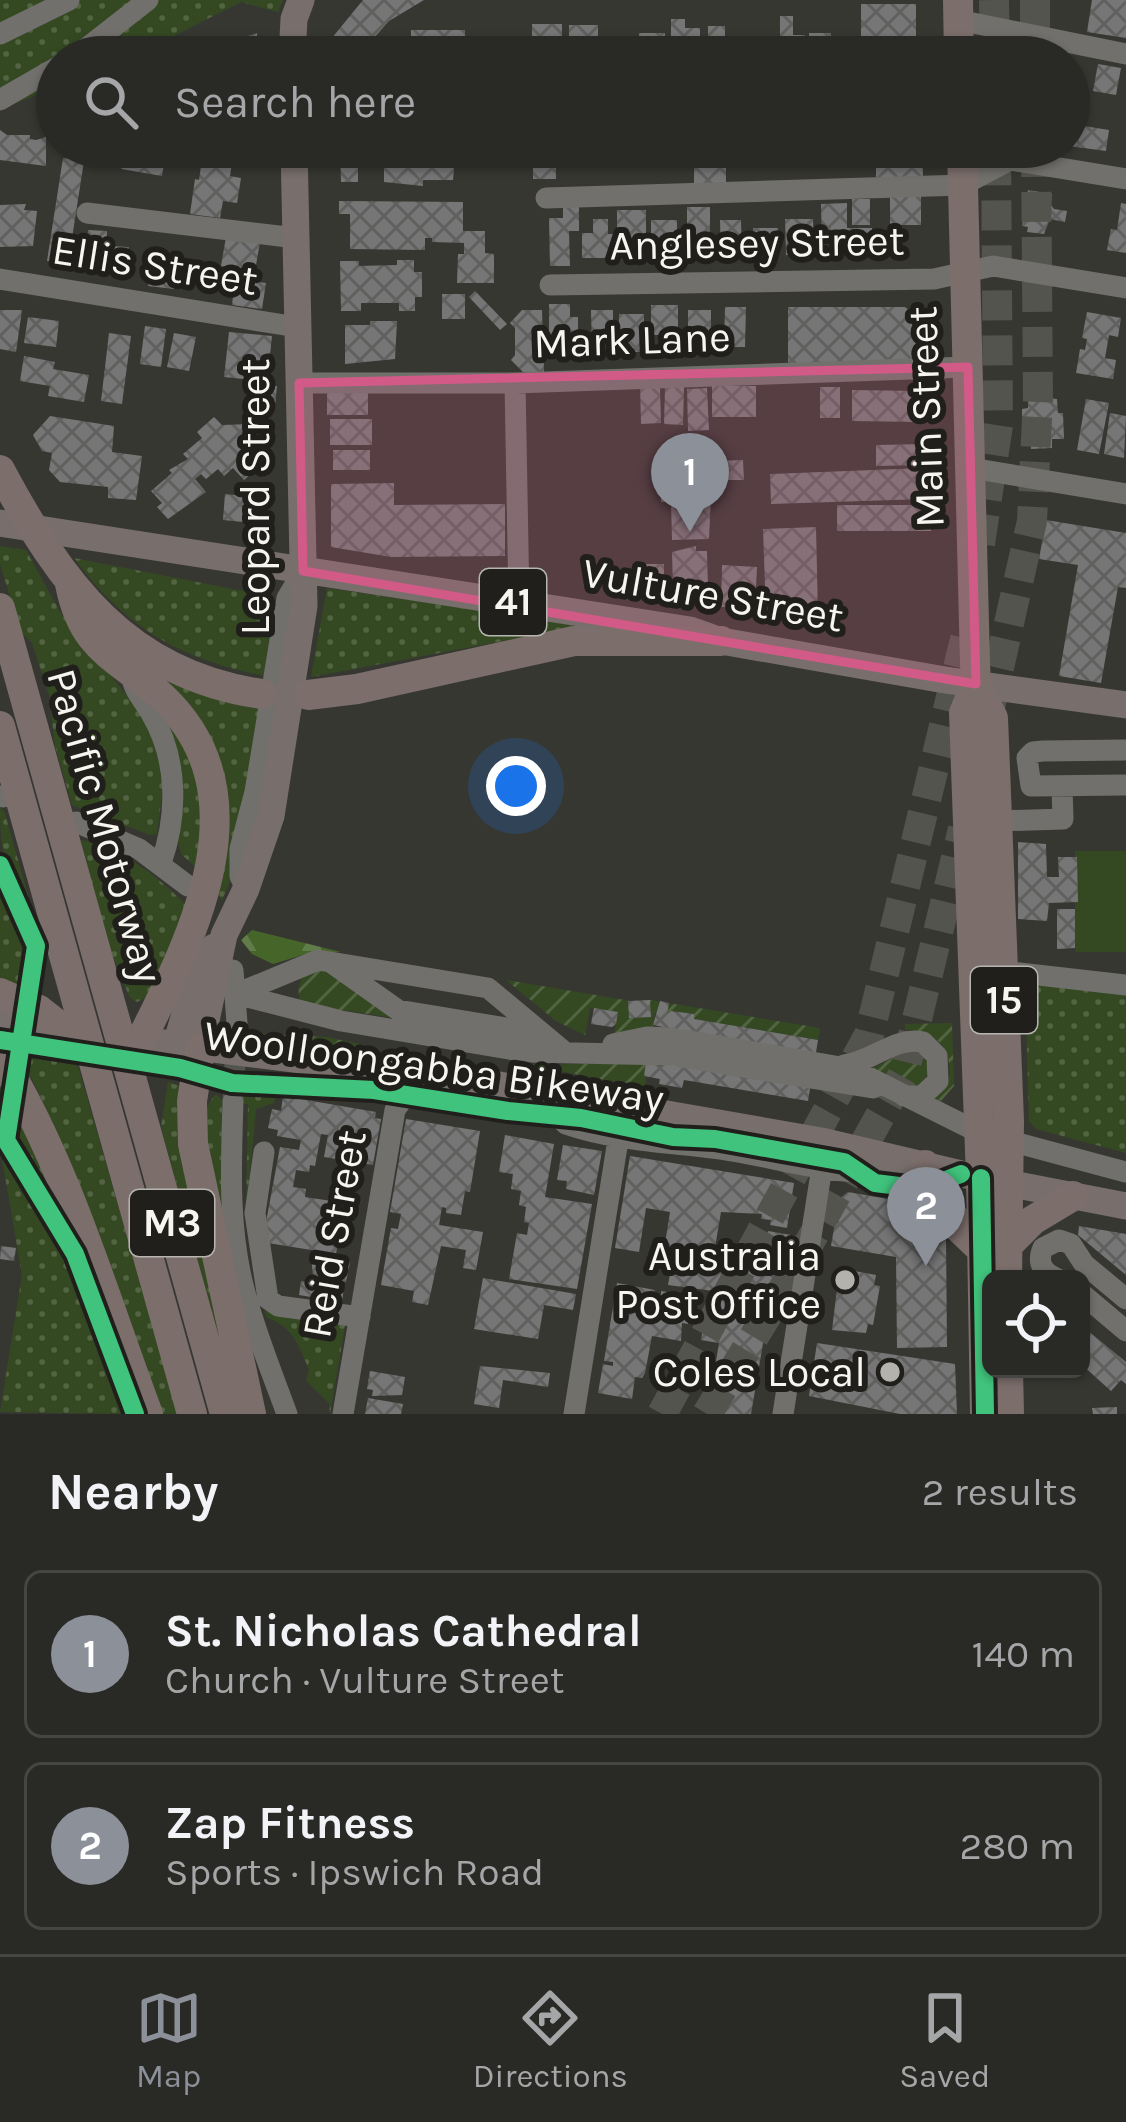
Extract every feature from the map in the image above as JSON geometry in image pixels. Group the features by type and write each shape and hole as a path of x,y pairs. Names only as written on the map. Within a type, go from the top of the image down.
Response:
{"highway":[{"name":"Main Street","path":"963,168 976,684 964,713 1003,1165"},
{"path":"0,470 70,584 119,634 201,680 282,704 574,641 721,641"},
{"path":"70,584 76,618 107,653 179,716 208,768 215,800 217,834 197,883 185,941 141,1040"},
{"name":"Pacific Motorway","path":"0,608 49,783 70,832 98,959 225,1414"},
{"name":"Main Street","path":"976,684 993,718 1003,971 1003,1165"},
{"name":"Pacific Motorway","path":"0,726 5,789 29,830 193,1414"},
{"path":"0,993 39,1010 62,1028"},
{"path":"192,1033 193,1144 251,1414"},
{"path":"0,1057 57,1169 148,1414"},
{"path":"920,1164 960,1229 994,1248 1073,1196"},
{"name":"15","path":"985,1414 1003,1165"},
{"name":"15","path":"994,1248 1003,1270"},
{"path":"1008,1378 1010,1414"}],"main road":[{"name":"Leopard Street","path":"192,1033 271,816 292,625 303,571 294,168"},
{"name":"Vulture Street","path":"0,523 519,602 690,630 721,641 1126,705"},
{"path":"0,1022 141,1040 192,1033 420,1076 801,1137 920,1164 1003,1165 1073,1196 1126,1206"}],"street":[{"path":"0,34 69,0"},
{"path":"102,36 148,0"},
{"path":"958,10 1057,36"},
{"path":"1090,45 1126,54"},
{"path":"0,100 36,80"},
{"path":"546,198 963,185 995,168"},
{"path":"1059,168 1126,179"},
{"path":"87,213 296,238"},
{"name":"Anglesey Street","path":"550,285 934,279 994,266 1074,268 1126,288"},
{"name":"Ellis Street","path":"0,279 297,327"},
{"name":"Mark Lane","path":"299,383 515,383 968,368"},
{"path":"515,383 519,602"},
{"path":"971,468 1126,494"},
{"path":"130,673 170,766 171,826 161,863"},
{"path":"1126,750 1030,753 1029,784 1062,788 1126,785"},
{"path":"996,821 1063,819 1062,788"},
{"path":"70,832 139,849 197,883"},
{"path":"236,994 311,961 488,988 566,1054"},
{"path":"327,961 398,1010 543,1034"},
{"path":"298,967 286,991 299,1012"},
{"path":"233,970 237,1023"},
{"path":"1003,971 1126,985"},
{"path":"236,994 299,1012 508,1049 566,1054 647,1037 677,1048 911,1098 928,1093 940,1075 938,1056 923,1042 902,1041 863,1062 831,1065"},
{"path":"677,1048 831,1065 872,1076 911,1098 1003,1165 1126,1172"},
{"name":"Reid Street","path":"344,1414 395,1109 420,1076"},
{"path":"550,1094 557,1115 566,1124 822,1167 879,1173 920,1164"},
{"path":"233,1102 231,1202 237,1255 244,1291 286,1414"},
{"path":"574,1414 619,1134"},
{"path":"263,1152 255,1214 268,1299 278,1306 360,1317"},
{"path":"783,1414 822,1167"},
{"path":"1044,1270 1040,1261 1043,1248 1059,1240 1071,1244 1088,1267 1126,1299"},
{"path":"1090,1301 1126,1331"}],"highlighted area":[{"path":"968,367 976,684 303,571 299,383"}],"green space":[{"path":"0,0 283,0 278,12 241,2 174,36 36,36 36,95 0,109"},
{"path":"0,546 26,550 60,612 148,722 164,779 157,834 72,805 55,746 49,695 32,643 21,632 0,564"},
{"path":"74,558 259,594 275,615 265,676 207,660 158,637 114,604"},
{"path":"327,588 584,626 311,677"},
{"path":"125,653 260,707 231,879 222,900 216,892 227,851 229,816 224,786 196,734"},
{"path":"174,728 203,785 197,868 182,855 176,837 169,732"},
{"path":"0,806 5,814 39,934 8,873"},
{"path":"81,840 138,865 186,905 153,994 137,1002 130,998 107,942"},
{"path":"1075,851 1126,851 1126,952 1075,952"},
{"path":"0,886 32,945 25,993 0,978"},
{"path":"252,930 341,952 309,953 273,964 252,954 241,940"},
{"path":"325,968 406,1020 303,1003 299,988 303,975"},
{"path":"1025,979 1126,992 1126,1153 1036,1129 1029,1121"},
{"path":"506,980 820,1028 818,1040 672,1011 671,1015 655,1013 652,1030 614,1034 618,1012 590,1008 585,1035 556,1021"},
{"path":"952,1023 954,1086 941,1101 935,1099 950,1076 948,1057 933,1037 905,1030 905,1024"},
{"path":"252,1036 327,1037 364,1045 364,1049"},
{"path":"910,1050 926,1057 930,1068 922,1085 909,1087 872,1068"},
{"path":"22,1052 78,1066 178,1414 156,1414 58,1134 20,1064"},
{"path":"663,1061 662,1066 646,1064 646,1088 513,1062 549,1065"},
{"path":"0,1078 11,1093 73,1240 9,1134 0,1137"},
{"path":"168,1082 182,1087 221,1344 161,1127"},
{"path":"216,1094 222,1100 259,1094 275,1098 274,1103 256,1109 246,1214 248,1104 222,1101 221,1218 204,1136 208,1106"},
{"path":"1,1153 8,1154 71,1256 130,1414 0,1412 22,1275"},
{"path":"264,1310 346,1320 330,1414 329,1403 306,1381 309,1370 294,1338 267,1318"}],"building":[{"path":"363,0 424,0 389,21 376,36 334,36"},
{"path":"1092,0 1126,0 1126,38 1087,32"},
{"path":"861,4 916,4 916,36 861,36"},
{"path":"780,16 793,16 793,35 805,35 805,36 780,36"},
{"path":"671,19 685,19 685,28 700,28 700,36 671,36"},
{"path":"532,24 562,24 562,36 532,36"},
{"path":"569,25 598,25 598,36 569,36"},
{"path":"708,26 725,26 725,36 708,36"},
{"path":"411,30 465,30 465,36 411,36"},
{"path":"1098,64 1121,68 1116,95 1093,91"},
{"path":"1090,127 1109,130 1106,151 1090,149"},
{"path":"0,130 36,140 36,165 0,160"},
{"path":"61,168 83,168 68,264 47,261"},
{"path":"121,168 163,168 162,176"},
{"path":"201,168 231,168 230,176 241,178 237,203 223,201 220,218 190,214 195,179 199,180"},
{"path":"341,168 358,168 358,182 341,182"},
{"path":"384,168 454,168 453,180 423,180 423,186 384,182"},
{"path":"533,168 556,168 556,179 533,179"},
{"path":"694,168 726,168 726,183 694,183"},
{"path":"876,168 923,168 923,177 876,177"},
{"path":"1028,190 1052,194 1054,209 1067,211 1065,222 1050,219 1044,234 1027,232 1028,227 1022,226"},
{"path":"890,195 921,195 921,225 890,225"},
{"path":"852,199 870,199 870,225 852,225"},
{"path":"339,201 463,202 463,231 485,231 485,253 494,254 494,283 457,283 458,254 464,254 464,243 425,238 425,250 350,249 350,214 339,214"},
{"path":"847,203 847,228 872,228 873,247 822,249 821,204"},
{"path":"1121,203 1126,204 1126,253 1107,250 1111,229 1117,230"},
{"path":"26,204 24,210 37,211 33,246 0,247 0,205"},
{"path":"563,205 579,205 579,231 569,231 570,266 550,266 549,218 563,218"},
{"path":"687,207 710,207 710,259 687,259"},
{"path":"617,210 646,210 646,252 617,252"},
{"path":"593,219 608,219 615,258 582,258 582,233 593,233"},
{"path":"785,219 813,219 814,255 786,255"},
{"path":"651,220 677,220 677,257 651,257"},
{"path":"720,220 741,220 742,256 721,256"},
{"path":"753,228 778,228 778,255 753,256"},
{"path":"88,230 107,231 105,268 85,267"},
{"path":"226,237 260,242 255,271 221,266"},
{"path":"109,246 129,247 127,276 108,275"},
{"path":"152,260 178,263 174,289 148,286"},
{"path":"397,260 414,260 414,272 422,272 422,297 415,297 415,311 399,311 399,303 361,303 361,311 341,311 340,261 359,261 359,266 397,265"},
{"path":"235,279 266,283 262,309 232,305"},
{"path":"475,291 507,324 500,330 469,297"},
{"path":"442,294 465,294 465,319 442,319"},
{"path":"549,304 570,304 570,317 578,317 578,344 565,344 565,354 549,354"},
{"path":"651,305 678,305 678,335 651,335"},
{"path":"725,307 746,307 745,347 724,347"},
{"path":"788,307 905,307 923,320 923,353 905,368 788,368"},
{"path":"0,310 22,310 16,352 0,349"},
{"path":"522,310 542,310 544,372 523,372 511,360 515,328 510,323"},
{"path":"591,310 613,310 613,350 605,355 592,355"},
{"path":"688,310 711,310 711,342 688,342"},
{"path":"1087,312 1121,318 1118,337 1109,335 1105,358 1116,360 1113,379 1076,373 1087,339 1082,338"},
{"path":"619,314 644,314 644,352 619,352"},
{"path":"28,317 59,321 56,347 24,343"},
{"path":"370,321 397,321 395,359 345,364 345,325 370,325"},
{"path":"145,326 166,329 161,367 140,364"},
{"path":"229,332 272,336 267,385 277,386 275,406 251,404 253,380 224,377"},
{"path":"109,333 131,336 122,404 101,401"},
{"path":"174,333 196,337 189,371 167,367"},
{"path":"24,356 55,362 53,369 89,375 84,402 48,396 50,386 20,381"},
{"path":"640,386 660,386 661,423 641,424"},
{"path":"712,386 756,386 756,417 712,417"},
{"path":"665,387 684,387 683,425 664,424"},
{"path":"820,387 840,387 840,418 820,418"},
{"path":"707,388 709,430 688,431 687,389"},
{"path":"327,389 368,389 368,415 327,415"},
{"path":"852,390 919,391 918,422 852,421"},
{"path":"1028,396 1057,399 1064,439 1052,439 1052,448 1031,449 1031,442 1022,442 1022,409 1028,408"},
{"path":"1086,399 1109,403 1099,454 1077,450"},
{"path":"1110,413 1126,416 1124,458 1104,454"},
{"path":"50,416 114,426 112,452 142,456 136,500 108,498 108,487 60,482 49,470 52,453 42,451 33,435"},
{"path":"214,417 222,425 252,424 261,434 253,441 268,458 244,480 233,468 224,476 218,469 206,479 201,474 195,479 206,492 168,519 151,491 172,473 169,470 188,459 183,454 202,438 197,432"},
{"path":"330,419 372,419 372,445 330,445"},
{"path":"925,444 926,465 876,466 876,445"},
{"path":"333,450 370,450 370,470 333,470"},
{"path":"743,460 744,480 717,480 716,461"},
{"path":"924,468 925,499 771,504 770,474"},
{"path":"712,479 709,539 672,540 671,502 661,502 661,480"},
{"path":"394,483 394,505 505,504 505,556 391,557 331,547 331,484"},
{"path":"225,494 266,498 264,524 223,520"},
{"path":"837,505 931,505 931,531 837,531"},
{"path":"1046,520 1126,533 1126,588 1118,587 1101,683 1059,676 1078,565 1039,559"},
{"path":"816,527 818,614 766,615 763,529"},
{"path":"696,546 696,551 707,551 708,588 686,593 686,588 673,589 672,552"},
{"path":"645,564 664,564 664,601 645,601"},
{"path":"722,565 757,567 755,608 721,607"},
{"path":"1018,842 1046,844 1047,877 1059,877 1058,857 1077,857 1078,902 1049,903 1047,921 1018,919"},
{"path":"1057,909 1075,909 1075,948 1057,949"},
{"path":"650,1000 651,1017 629,1018 628,1001"},
{"path":"660,1001 669,1003 667,1014 694,1014 694,1019 818,1040 808,1101 684,1080 682,1088 644,1076 646,1063 662,1066 669,1028 653,1025"},
{"path":"594,1008 618,1012 616,1024 591,1024"},
{"path":"283,1096 376,1112 375,1118 381,1119 373,1165 324,1157 328,1135 321,1134 315,1166 310,1165 309,1172 296,1170 293,1187 306,1189 305,1197 345,1203 345,1238 339,1237 336,1254 268,1243 269,1233 264,1233 280,1147 299,1150 301,1140 277,1136 278,1130 268,1128 272,1109 281,1111"},
{"path":"406,1119 480,1131 470,1192 465,1191 461,1215 446,1213 442,1207 439,1225 483,1232 476,1270 463,1268 466,1250 441,1246 428,1305 412,1302 414,1291 381,1285 391,1228 398,1229 401,1214 390,1212"},
{"path":"505,1135 554,1144 545,1197 592,1204 577,1289 509,1279 517,1233 527,1235 529,1223 524,1222 526,1207 519,1205 521,1191 511,1189 513,1174 499,1172"},
{"path":"563,1145 602,1151 594,1195 566,1189 567,1181 557,1180"},
{"path":"630,1156 794,1183 787,1228 770,1225 771,1220 761,1219 762,1214 721,1212 713,1259 762,1267 768,1231 797,1236 786,1297 668,1285 673,1257 663,1256 670,1212 646,1208 639,1252 615,1248"},
{"path":"848,1192 922,1205 946,1238 947,1347 897,1348 896,1257 831,1246 839,1199"},
{"path":"1079,1226 1126,1234 1126,1275 1078,1235"},
{"path":"1,1246 16,1248 14,1261 0,1259"},
{"path":"311,1256 350,1262 346,1282 313,1276"},
{"path":"849,1270 876,1275 874,1285 880,1286 873,1325 868,1324 866,1333 832,1330 838,1281 848,1277"},
{"path":"483,1278 576,1294 573,1310 544,1305 538,1339 474,1329"},
{"path":"301,1281 344,1288 341,1308 310,1303 311,1297 299,1295"},
{"path":"617,1283 655,1290 654,1294 692,1296 681,1341 652,1336 645,1373 635,1377 632,1399 598,1393 603,1364 613,1366 604,1361"},
{"path":"708,1297 769,1308 751,1414 717,1414 721,1392 712,1385 719,1343 701,1340"},
{"path":"1090,1332 1126,1362 1126,1384 1121,1380 1111,1391 1090,1372"},
{"path":"817,1343 955,1364 957,1414 900,1414 809,1396"},
{"path":"480,1366 550,1373 548,1387 503,1380 499,1408 474,1404"},
{"path":"370,1371 405,1377 402,1395 372,1396 373,1390 367,1389"},
{"path":"368,1398 403,1404 401,1414 365,1414"},
{"path":"1117,1407 1117,1414 1093,1414 1092,1408"}],"tunnel":[{"path":"994,0 995,36"},
{"path":"1035,0 1035,36"},
{"path":"980,544 998,425 996,168"},
{"path":"989,712 1032,521 1038,398 1036,168"},
{"path":"662,1414 869,1035 968,627"},
{"path":"707,1414 904,1073 963,829"},
{"path":"233,1102 237,1023"}],"cycle path":[{"path":"0,865 36,946 6,1140 75,1254 135,1414"},
{"name":"Woolloongabba Bikeway","path":"0,1040 180,1068 232,1083 374,1090 581,1118 673,1137 715,1139 844,1162 875,1183 923,1189 961,1174"},
{"path":"981,1178 985,1414"}],"place":[{"name":"St. Nicholas Cathedral","path":"690,532"},
{"name":"Zap Fitness","path":"926,1266"},
{"name":"Australia Post Office","path":"845,1280"},
{"name":"Coles Local","path":"890,1372"}]}
